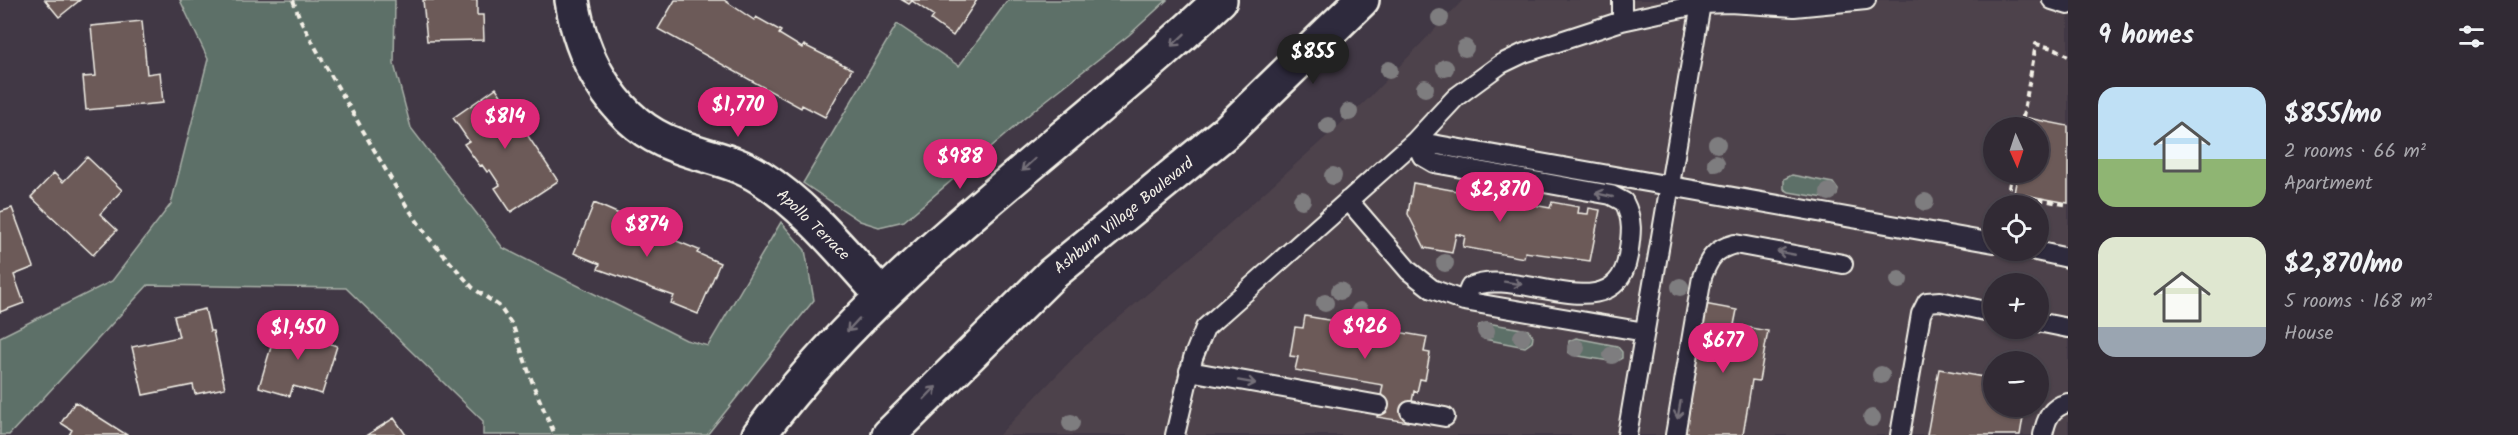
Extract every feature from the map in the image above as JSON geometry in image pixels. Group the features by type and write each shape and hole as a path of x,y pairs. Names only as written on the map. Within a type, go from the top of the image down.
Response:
{"main road":[{"name":"Apollo Terrace","path":"572,0 576,28 591,66 614,99 637,123 662,140 735,164 785,194 881,294"},
{"path":"759,435 815,366 881,294 1037,157 1158,59 1220,0"},
{"name":"Ashburn Village Boulevard","path":"889,435 1052,274 1227,131 1362,0"}],"lane":[{"path":"1622,0 1622,21"},
{"path":"1175,435 1189,371 1205,328 1415,141 1456,97 1500,64 1524,53 1622,21 1701,4 1729,1 1794,7 1866,0"},
{"path":"2052,0 2068,5"},
{"path":"1627,435 1701,4"},
{"path":"1415,141 1983,241"},
{"path":"1415,141 1422,156 1434,163 1611,195 1624,202 1630,212 1632,226 1626,266 1619,282 1600,294 1580,294 1503,281 1480,282 1470,287 1464,301"},
{"path":"1348,200 1408,271 1432,289 1464,301 1645,332"},
{"path":"1675,435 1702,277 1711,256 1722,247 1735,244 1843,264"},
{"path":"2049,254 2068,258"},
{"path":"1900,435 1922,314 1927,302 1940,301 1983,311"},
{"path":"2049,324 2068,328"},
{"path":"1189,371 1379,405"},
{"path":"2043,435 2046,420 2057,406 2068,404"},
{"path":"1410,411 1444,417"}],"path":[{"path":"293,0 315,47 406,205 429,237 473,288 499,306 513,326 534,387 555,435"},
{"path":"2023,117 2036,44 2056,49 2068,56"},
{"path":"2010,183 2008,193 2068,205"}],"shaded area":[{"path":"1463,0 2068,0 2068,435 999,435 1083,348 1208,243 1366,101"}],"green space":[{"path":"180,0 395,0 394,64 411,128 503,248 686,340 708,346 781,222 805,250 814,300 707,435 483,435 483,421 346,288 148,285 9,435 0,435 0,337 112,281 171,204 208,59"},
{"path":"1008,0 1167,0 1129,35 1039,106 904,221 879,227 860,221 803,183 897,24 959,66"},
{"path":"1792,175 1833,183 1838,190 1837,195 1830,199 1789,192 1784,189 1784,179"},
{"path":"1487,323 1528,330 1533,336 1532,342 1525,347 1484,339 1478,330 1479,325"},
{"path":"1576,338 1617,346 1622,352 1622,358 1615,362 1573,355 1568,352 1569,341"}],"building":[{"path":"45,0 80,0 59,17"},
{"path":"423,0 477,0 477,15 483,15 484,40 427,41"},
{"path":"675,0 724,0 754,20 756,17 781,31 779,34 802,48 804,45 852,69 825,117 802,105 801,108 658,29"},
{"path":"902,0 977,0 953,36 931,20 934,16 912,1 909,4"},
{"path":"142,21 147,74 160,72 163,103 86,110 83,77 96,76 91,26"},
{"path":"496,88 558,181 511,212 495,188 500,185 490,170 487,172 482,165 480,166 464,144 469,141 453,118"},
{"path":"2049,122 2068,126 2068,203 2049,199 2049,195 2014,193 2016,183 2049,183"},
{"path":"87,157 122,190 100,214 117,230 93,255 31,197 54,173 63,182"},
{"path":"1464,181 1513,190 1511,201 1550,208 1552,202 1579,207 1578,213 1588,214 1589,208 1600,210 1590,261 1525,252 1524,258 1463,247 1465,236 1456,234 1452,253 1425,248 1408,214 1413,183 1462,192"},
{"path":"594,203 626,217 625,220 699,250 697,253 720,263 698,314 671,303 674,296 598,269 600,264 574,253"},
{"path":"12,208 34,267 14,275 24,303 0,312 0,212"},
{"path":"1704,304 1737,310 1734,325 1768,331 1759,381 1752,380 1743,435 1687,435 1687,432 1681,431"},
{"path":"205,309 210,331 213,331 225,388 195,394 193,385 143,395 132,347 179,337 174,316"},
{"path":"1305,316 1427,337 1424,352 1430,353 1425,380 1420,379 1417,392 1414,391 1408,422 1377,417 1383,385 1295,370 1298,357 1290,356 1295,327 1303,328"},
{"path":"301,325 331,334 328,343 337,346 322,394 293,386 290,396 259,387 277,327 298,334"},
{"path":"1939,369 1983,377 1983,417 2023,417 2020,435 1927,435"},
{"path":"75,402 127,435 69,435 72,430 61,423"},
{"path":"394,418 406,435 367,435"}]}
